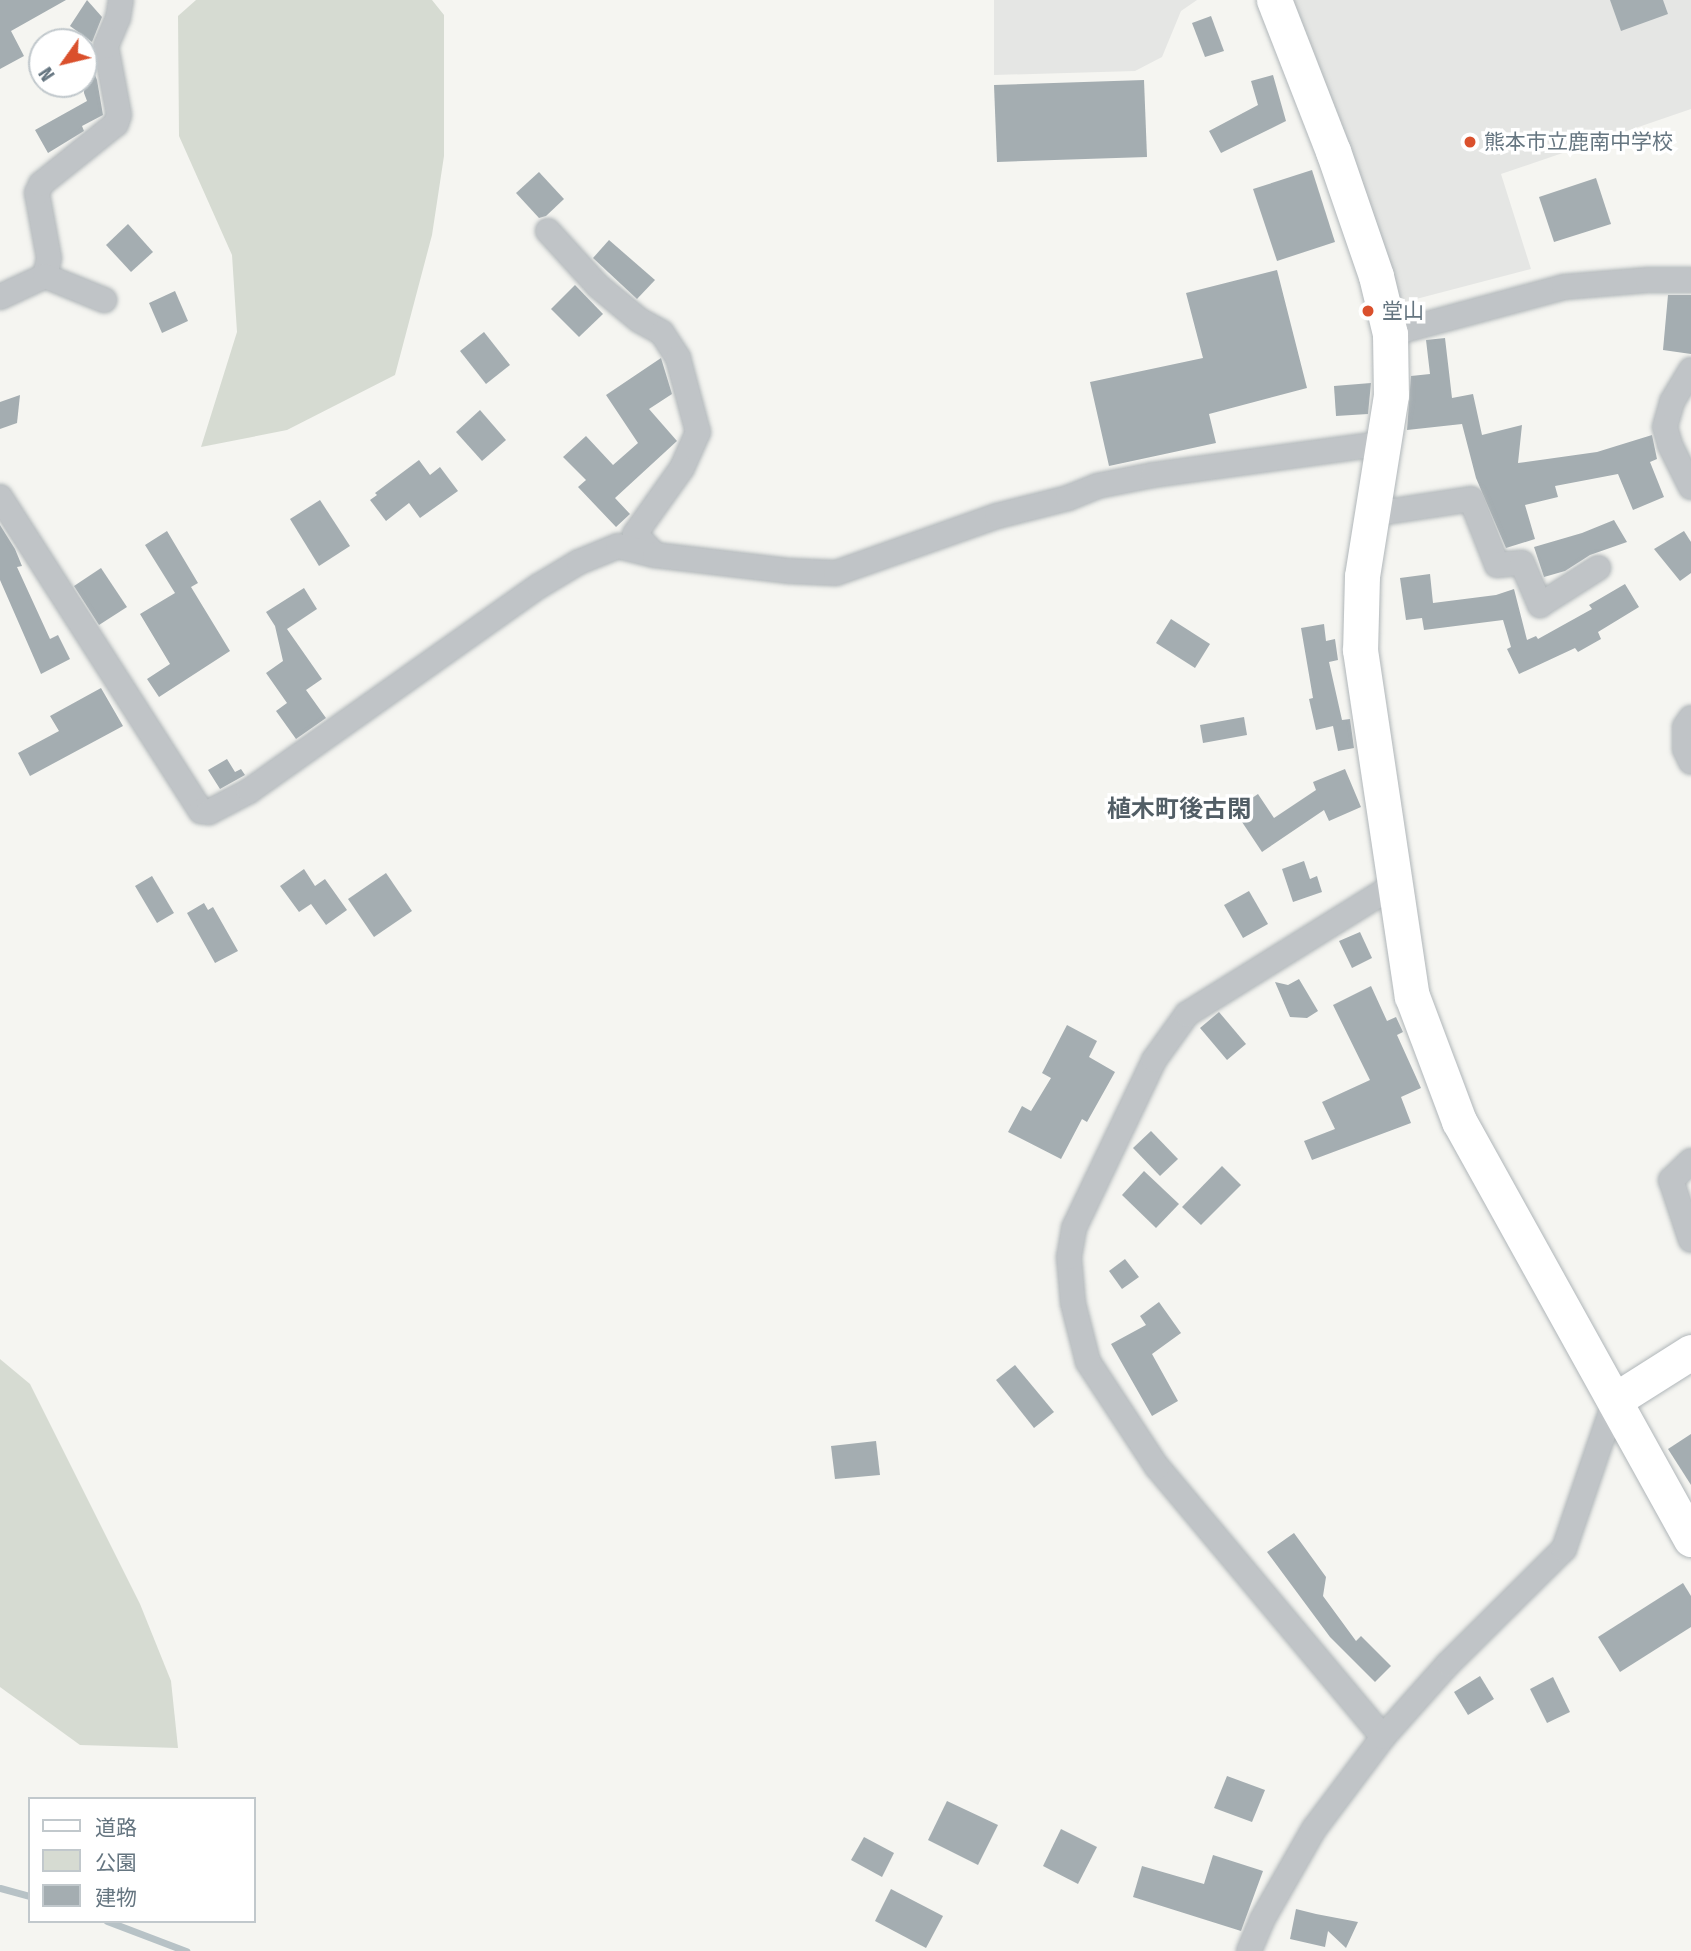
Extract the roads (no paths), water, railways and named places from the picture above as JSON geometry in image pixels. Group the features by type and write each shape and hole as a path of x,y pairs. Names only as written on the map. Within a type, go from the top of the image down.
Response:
{"street":[{"path":"45,276 49,258 37,193 41,184 116,124 119,115 106,46 118,18 121,0"},
{"path":"1274,0 1333,151 1376,276 1390,334 1391,395 1362,576 1360,650 1412,996 1459,1121 1578,1342 1615,1400 1691,1539"},
{"path":"548,231 598,286 639,320 662,333 678,358 698,432 682,468 635,534 655,555"},
{"path":"0,297 45,276 104,300"},
{"path":"1390,334 1564,287 1648,280 1691,280"},
{"path":"1691,370 1672,402 1665,426 1670,445 1691,487"},
{"path":"0,497 201,811 209,812 249,791 539,586 579,562 618,546 655,555 790,571 836,573 997,516 1068,498 1097,486 1153,475 1385,443"},
{"path":"1373,514 1471,499 1497,565 1522,563 1540,605 1598,568"},
{"path":"1691,718 1685,727 1685,749 1691,762"},
{"path":"1384,1737 1157,1467 1088,1362 1073,1303 1069,1256 1074,1228 1154,1060 1187,1014 1394,885"},
{"path":"1691,1161 1671,1180 1691,1240"},
{"path":"1249,1951 1262,1920 1314,1829 1384,1737 1448,1664 1564,1549 1615,1400 1691,1352"}],"waterway":[{"path":"0,1888 28,1895"},
{"path":"112,1923 186,1951"}],"place":[{"name":"熊本市立鹿南中学校","path":"1470,142"},
{"name":"堂山","path":"1368,311"}],"district":[{"name":"植木町後古閑","path":"1179,810"}]}
